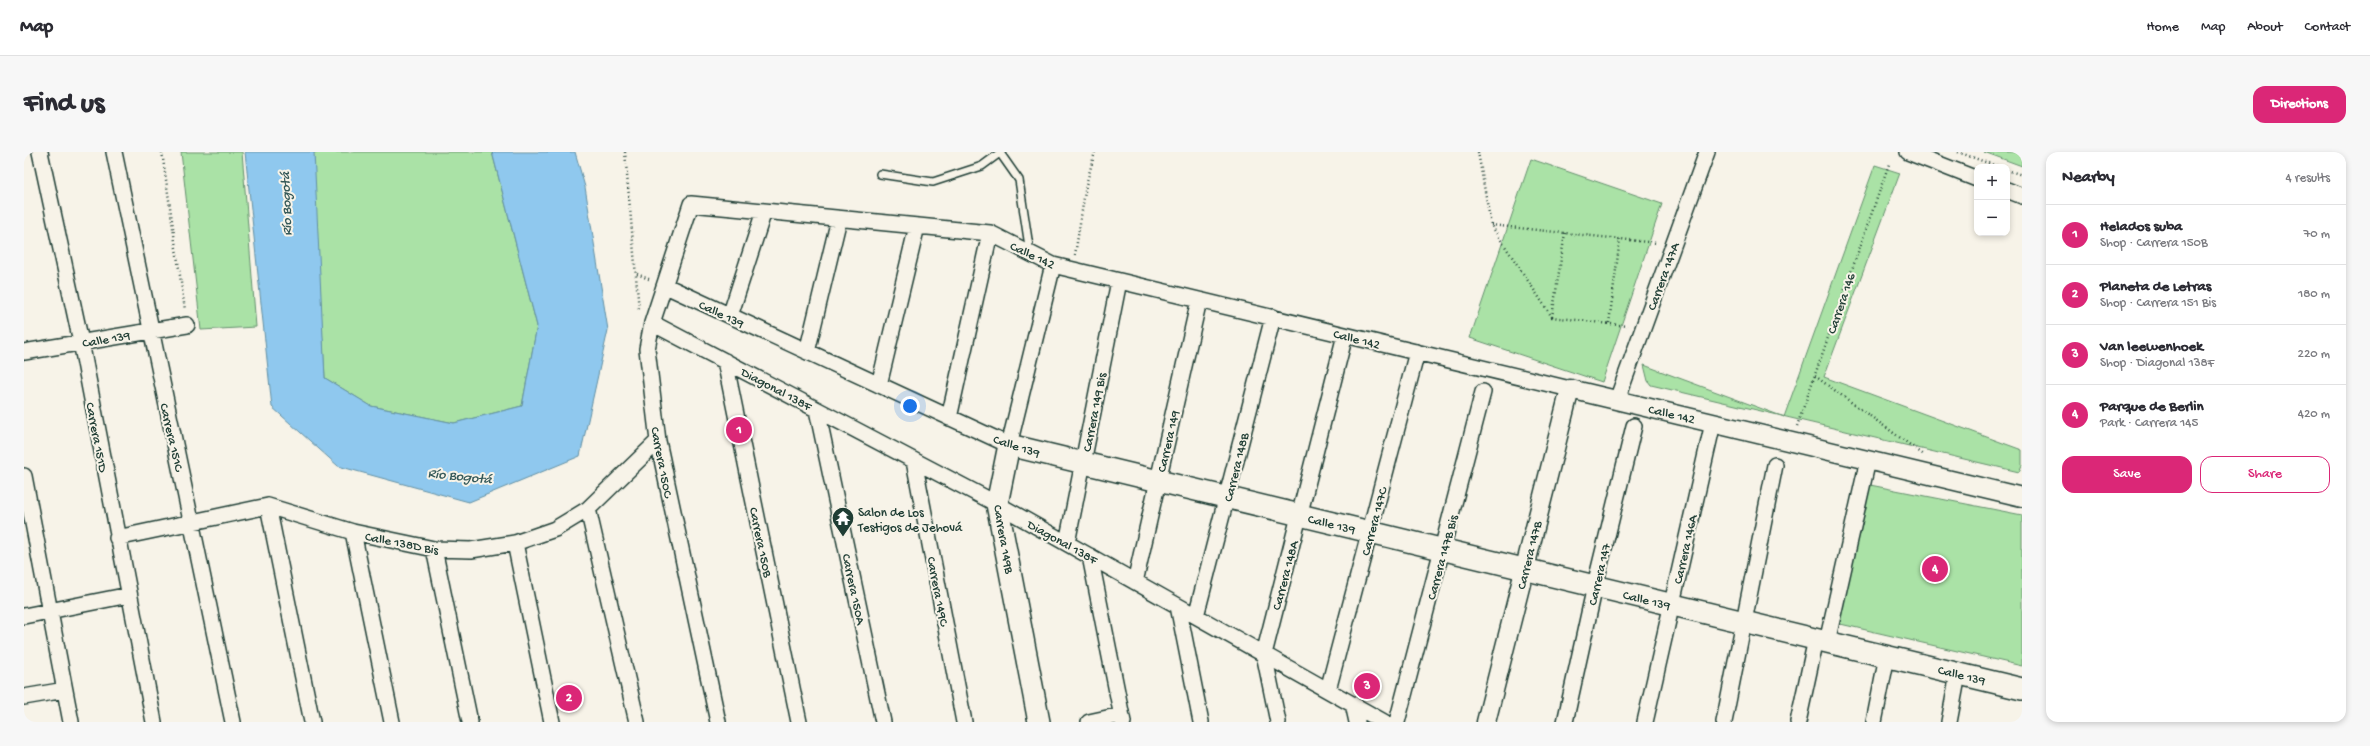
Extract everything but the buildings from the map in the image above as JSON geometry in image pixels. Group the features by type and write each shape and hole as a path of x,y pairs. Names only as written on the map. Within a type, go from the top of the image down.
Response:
{"main road":[{"name":"Calle 139","path":"1009,445 2022,689"},
{"name":"Carrera 149B","path":"1009,445 997,504 1039,722"}],"street":[{"name":"Carrera 151D","path":"40,152 81,342 117,538 154,722"},
{"name":"Carrera 151C","path":"114,152 149,330 192,522 234,722"},
{"name":"Carrera 147A","path":"1617,400 1707,152"},
{"path":"1908,153 1974,178"},
{"path":"2010,191 2022,196"},
{"name":"Calle 142","path":"692,204 990,233 1053,265 2022,497"},
{"name":"Carrera 150C","path":"692,204 666,286 652,323 647,349 658,441 718,722"},
{"path":"730,316 764,211"},
{"path":"807,352 838,218"},
{"path":"879,385 917,226"},
{"path":"949,418 990,233"},
{"name":"Carrera 149B","path":"1009,445 1053,265"},
{"name":"Carrera 149 Bis","path":"1067,543 1119,281"},
{"name":"Calle 139","path":"666,286 1009,445"},
{"name":"Carrera 149","path":"1135,582 1199,300"},
{"name":"Carrera 148B","path":"1196,616 1228,498 1273,318"},
{"name":"Diagonal 138F","path":"652,323 997,504 1384,722"},
{"name":"Calle 139","path":"24,352 149,330 187,325"},
{"name":"Carrera 148A","path":"1278,722 1264,654 1345,335"},
{"name":"Carrera 147C","path":"1328,690 1417,352"},
{"name":"Carrera 150B","path":"725,361 799,722"},
{"name":"Carrera 147B","path":"1486,722 1570,389"},
{"name":"Carrera 147B Bis","path":"1397,722 1483,392"},
{"name":"Carrera 150A","path":"817,410 883,722"},
{"name":"Carrera 146A","path":"1645,722 1713,423"},
{"name":"Carrera 147","path":"1565,722 1595,586 1634,426"},
{"name":"Calle 138D Bis","path":"117,538 268,506 353,532 434,550 471,550 515,543 556,529 588,509 658,441"},
{"path":"1798,722 1868,460"},
{"name":"Carrera 149C","path":"914,461 964,722"},
{"path":"1724,722 1776,465"},
{"path":"24,476 71,722"},
{"path":"268,506 312,722"},
{"path":"588,509 637,722"},
{"path":"353,532 392,722"},
{"path":"515,543 552,722"},
{"path":"434,550 470,722"},
{"path":"1089,722 1122,719 1090,556"},
{"path":"24,616 129,595"},
{"path":"1178,606 1201,722"},
{"path":"1874,722 1887,656"},
{"path":"1949,722 1958,674"},
{"path":"24,697 65,690"},
{"path":"1353,704 1357,722"}],"lane":[{"path":"880,174 933,182 982,166 1000,153 1019,180 1030,253"}],"path":[{"path":"162,152 187,325"},
{"path":"626,152 639,313"},
{"path":"1073,269 1086,185 1095,152"},
{"path":"1478,152 1491,225 1552,317 1627,326"},
{"path":"1958,152 1991,164"},
{"name":"Carrera 146","path":"1791,442 1889,164"},
{"path":"2010,171 2022,176"},
{"path":"1491,225 1658,243"},
{"path":"1552,317 1565,233"},
{"path":"1609,324 1620,239"},
{"path":"1815,376 1924,454"}],"green space":[{"path":"181,152 242,152 256,327 201,330"},
{"path":"312,152 492,152 537,326 522,406 454,423 371,406 325,378"},
{"path":"1984,152 2022,152 2022,166"},
{"path":"1531,159 1662,204 1602,382 1470,338"},
{"path":"1875,165 1900,173 1824,377 2022,450 2022,465 2019,472 1784,416"},
{"path":"1644,365 1780,415 1651,385 1648,381"},
{"path":"1865,484 2022,515 2022,666 1836,623"}],"water":[{"name":"Río Bogotá","path":"245,152 314,152 325,378 371,406 454,423 522,406 537,326 492,152 575,152 585,187 608,330 580,456 469,502 338,466 272,407"}],"place":[{"name":"Helados suba","path":"739,430"},
{"name":"Salon de Los Testigos de Jehová","path":"843,538"},
{"name":"Parque de Berlin","path":"1935,569"},
{"name":"Van leewenhoek","path":"1367,686"},
{"name":"Planeta de Letras","path":"569,698"}]}
